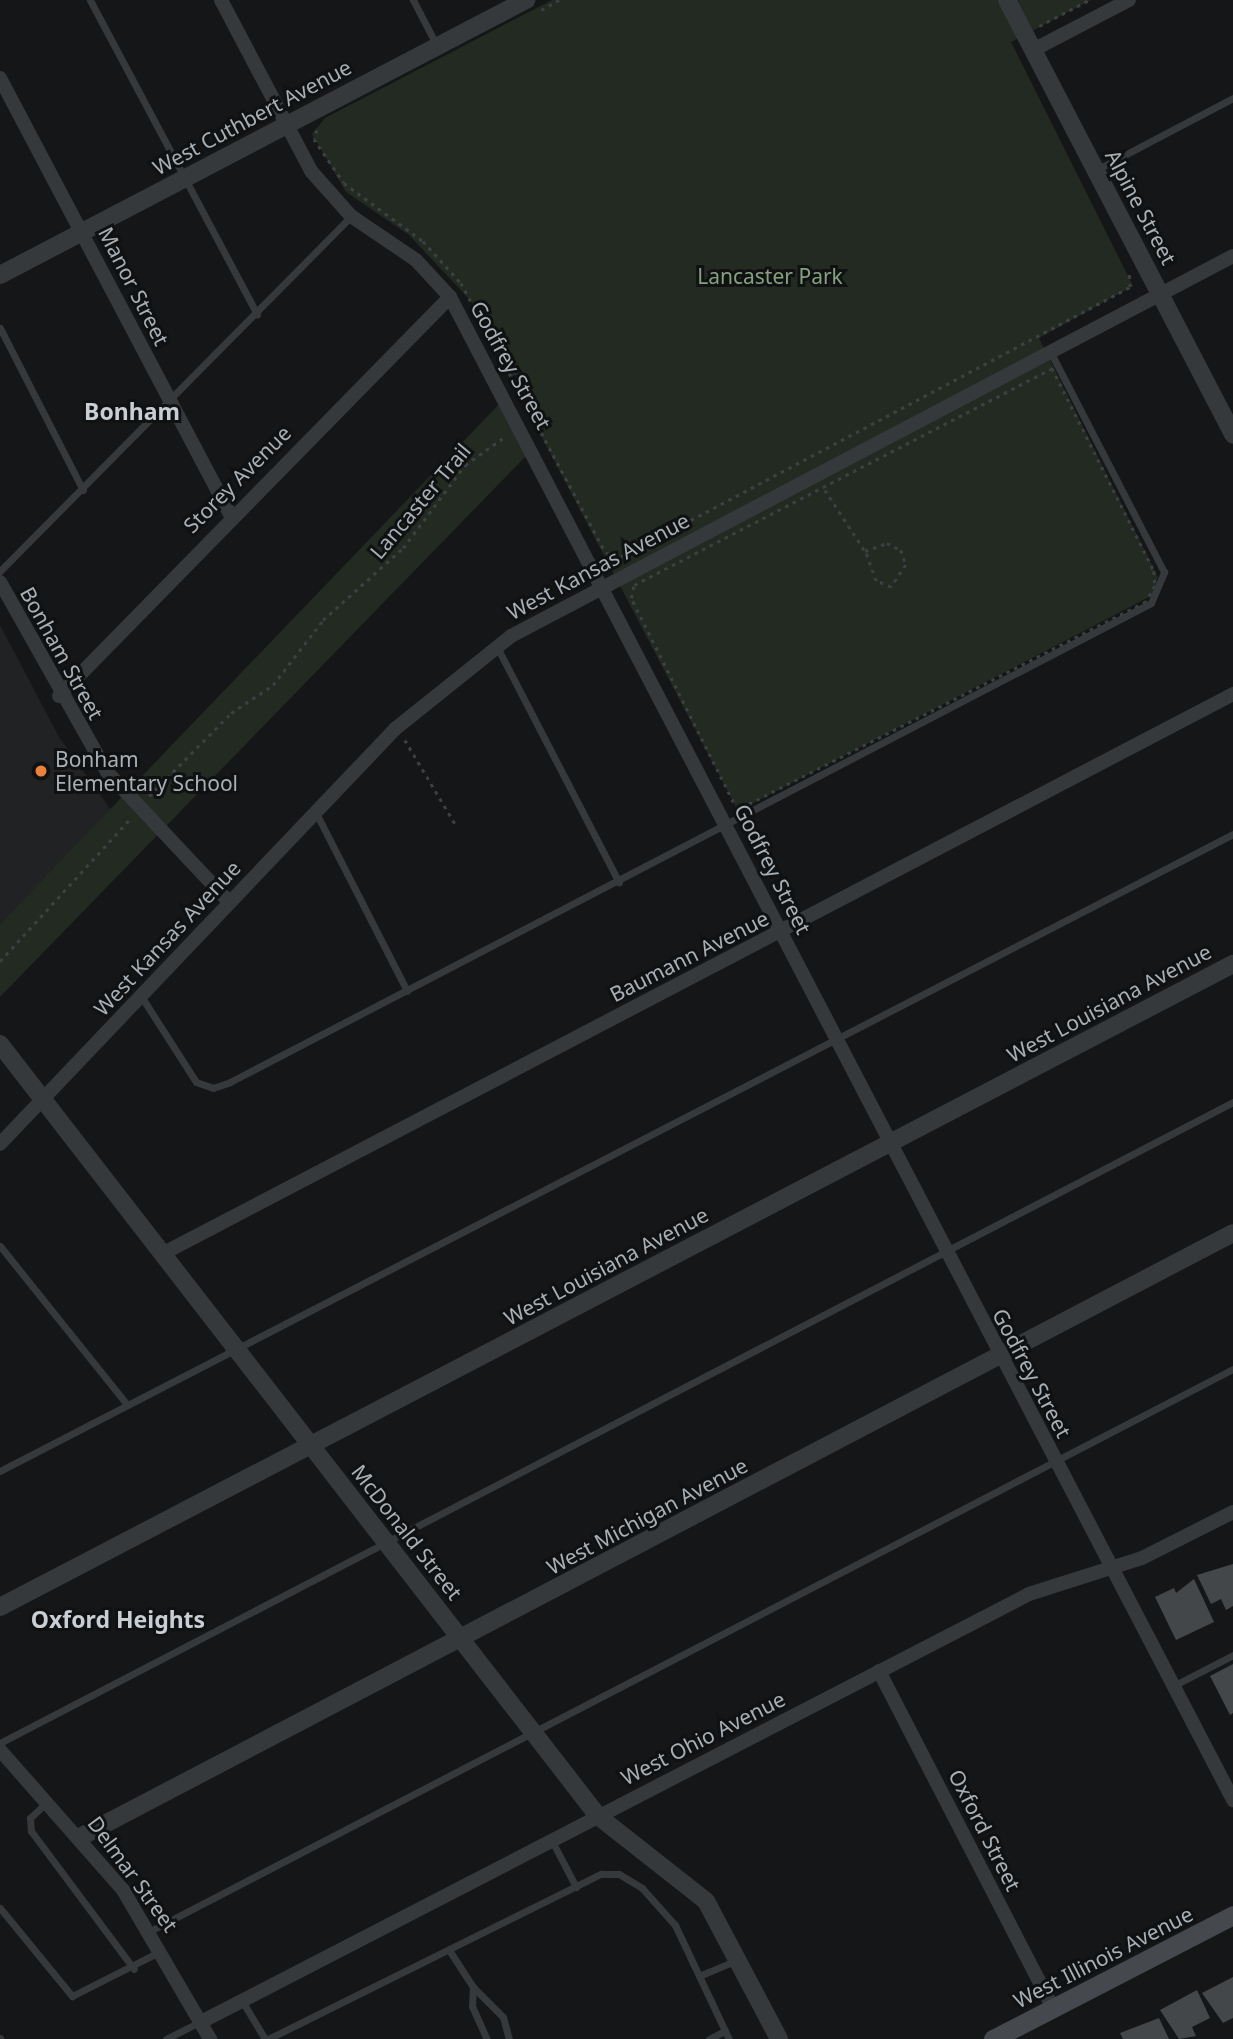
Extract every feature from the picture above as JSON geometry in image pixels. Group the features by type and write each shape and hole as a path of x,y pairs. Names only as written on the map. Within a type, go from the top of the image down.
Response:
{"main road":[{"name":"West Illinois Avenue","path":"993,2039 1233,1915"}],"street":[{"name":"Godfrey Street","path":"221,0 285,125 312,171 351,216 416,260 450,297 521,427 945,1252 1233,1800"},
{"name":"West Cuthbert Avenue","path":"0,275 526,0"},
{"name":"Alpine Street","path":"1007,0 1233,435"},
{"path":"1033,50 1129,0"},
{"name":"Manor Street","path":"0,78 230,514"},
{"name":"West Kansas Avenue","path":"0,1144 44,1101 228,901 396,729 497,647 602,583 1233,256"},
{"name":"Storey Avenue","path":"59,696 230,514 450,297"},
{"name":"Bonham Street","path":"0,582 59,696 138,807 228,901"},
{"name":"Baumann Avenue","path":"162,1254 1233,694"},
{"name":"West Louisiana Avenue","path":"0,1607 1233,964"},
{"name":"McDonald Street","path":"0,1044 598,1816 697,1890 739,1959 779,2039"},
{"name":"West Michigan Avenue","path":"82,1836 1233,1233"},
{"name":"West Ohio Avenue","path":"201,2022 1028,1594 1111,1569 1233,1512"},
{"name":"Oxford Street","path":"879,1671 1053,2008"},
{"name":"Delmar Street","path":"0,1749 82,1836 162,1950 210,2039"}],"lane":[{"path":"90,0 257,314"},
{"path":"413,0 437,46"},
{"path":"1096,170 1233,98"},
{"path":"0,571 171,404 351,216"},
{"path":"0,328 83,490"},
{"path":"141,995 183,1068 213,1088 407,991 1133,613 1162,590 1164,572 1050,352"},
{"path":"497,647 618,882"},
{"path":"315,811 407,991"},
{"path":"0,1471 126,1403 236,1349 1233,834"},
{"path":"0,1743 385,1540 1233,1102"},
{"path":"0,1246 126,1403"},
{"path":"150,1931 1233,1369"},
{"path":"1173,1686 1233,1655"},
{"path":"49,1800 30,1818 31,1831 135,1969"},
{"path":"552,1840 576,1886"},
{"path":"242,2001 267,2039 601,1874 619,1874 642,1888 675,1925 727,2035 709,2039"},
{"path":"0,1908 72,1996 135,1969 162,1950"},
{"path":"449,1950 473,1987 503,2017 509,2039"},
{"path":"699,1976 739,1959"},
{"path":"473,1987 472,2007 487,2039"},
{"path":"166,2039 201,2022"}],"path":[{"path":"1032,23 1039,26 1089,0"},
{"path":"314,139 344,183 423,242 461,283 606,553 623,556 1130,287 1123,261"},
{"path":"1052,368 1154,571 1155,586 1146,602 737,810 631,598 634,585 823,487 1052,368"},
{"name":"Lancaster Trail","path":"0,961 109,848 138,807 231,713 273,685 323,620 383,571 465,465 521,427"},
{"path":"823,487 865,551 876,581 891,587 906,565 901,550 887,543 865,551"},
{"path":"396,729 457,827"}],"shaded area":[{"name":"Bonham Elementary School","path":"0,625 59,737 111,810 0,924"}],"green space":[{"name":"Lancaster Park","path":"552,0 1091,0 1011,42 1133,286 1039,338 1158,577 1153,595 738,811 470,300 409,235 346,192 312,134 325,118"},
{"path":"503,400 526,456 0,997 0,924"}],"building":[{"path":"1233,1564 1233,1606 1226,1610 1221,1599 1211,1604 1197,1575"},
{"path":"1194,1579 1214,1622 1176,1640 1155,1597 1174,1588 1176,1593"},
{"path":"1233,1664 1233,1713 1230,1715 1210,1676"},
{"path":"1233,1977 1233,2018 1223,2023 1202,1993"},
{"path":"1197,1990 1210,2018 1192,2027 1196,2036 1179,2039 1160,2010"},
{"path":"1159,2018 1169,2039 1123,2039 1120,2033"}],"place":[{"name":"Bonham Elementary School","path":"41,771"}],"district":[{"name":"Bonham","path":"132,411"},
{"name":"Oxford Heights","path":"118,1619"}]}
